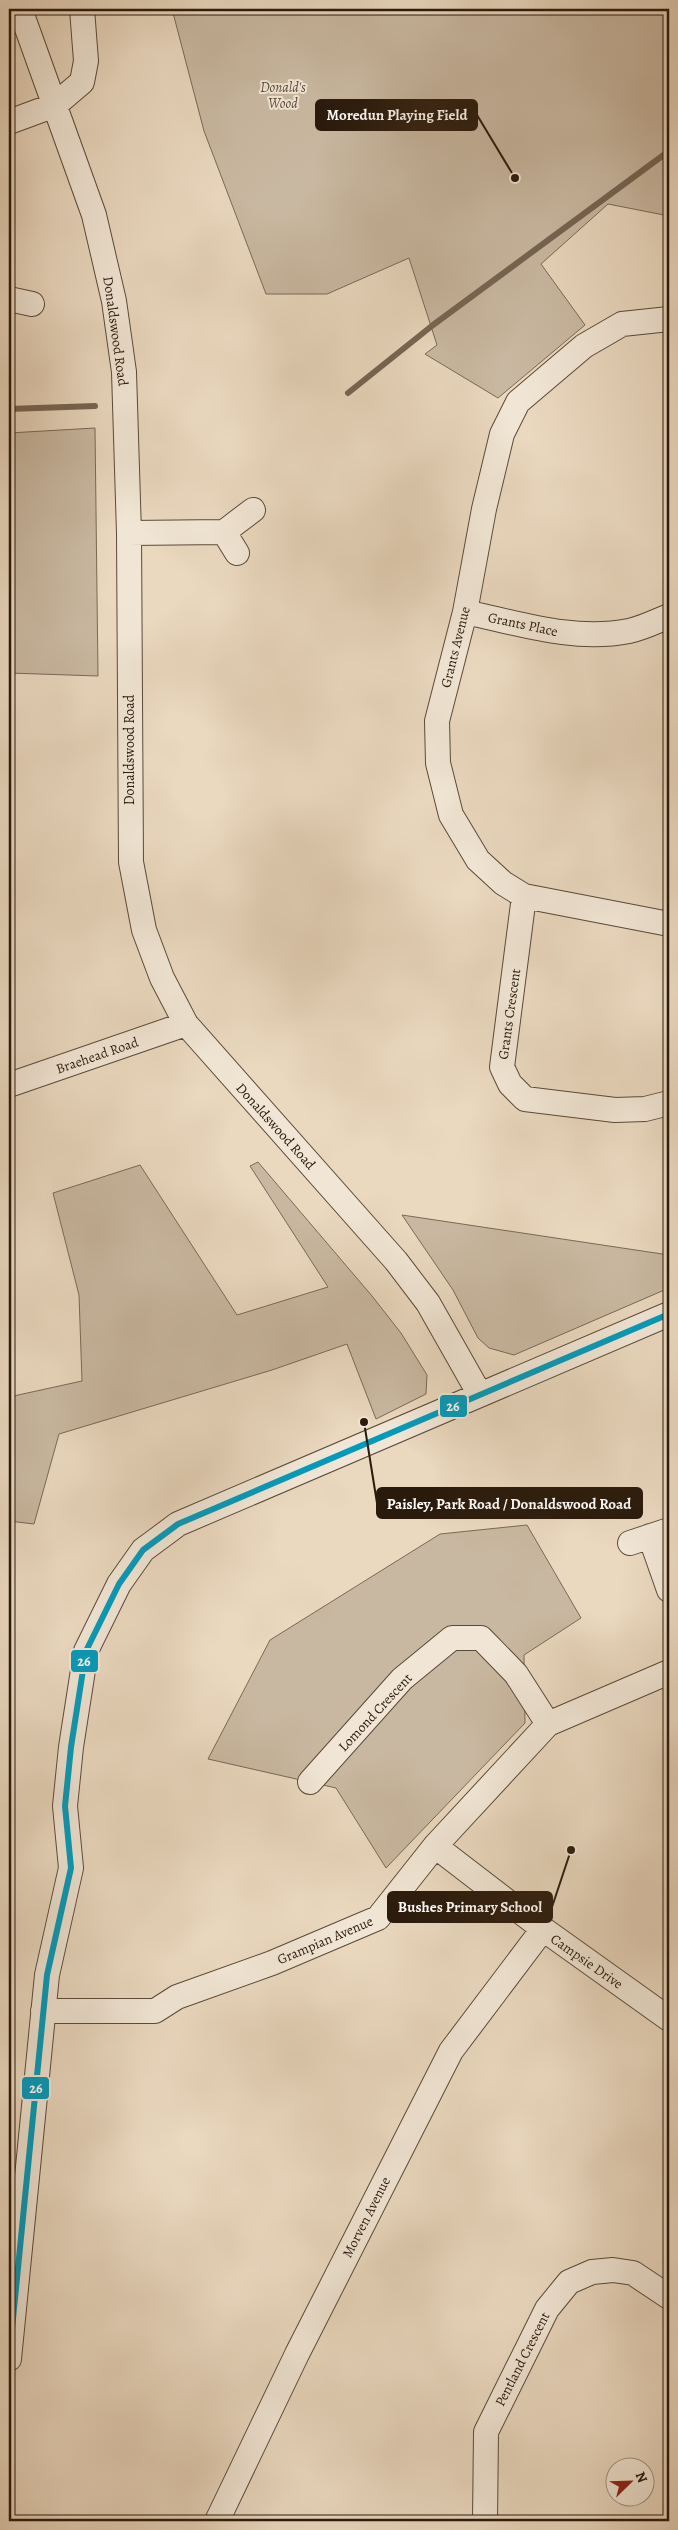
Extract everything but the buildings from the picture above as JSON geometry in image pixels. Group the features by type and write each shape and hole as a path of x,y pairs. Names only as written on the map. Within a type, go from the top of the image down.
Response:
{"street":[{"name":"Donaldswood Road","path":"20,9 94,215 114,301 124,372 129,533 131,862 144,930 162,978 186,1024 401,1268 428,1302 479,1393"},
{"path":"9,122 55,105 82,82 86,62 82,9"},
{"path":"9,299 32,304"},
{"name":"Grants Avenue","path":"669,319 622,324 584,346 518,402 500,443 484,509 465,612 437,721 438,763 451,815 478,860 503,883 524,896 669,924"},
{"path":"129,533 224,532 253,510"},
{"path":"224,532 237,553"},
{"name":"Grants Place","path":"465,612 558,633 630,631 669,616"},
{"name":"Grants Crescent","path":"524,896 502,1067 510,1084 524,1099 615,1110 645,1109 669,1103"},
{"name":"Braehead Road","path":"9,1085 186,1024"},
{"path":"9,2359 16,2232 47,1975 71,1868 65,1806 73,1732 86,1651 119,1584 143,1550 178,1524 479,1393 669,1314"},
{"path":"650,1536 669,1590"},
{"name":"Lomond Crescent","path":"310,1782 402,1679 452,1638 481,1638 516,1674 548,1724"},
{"name":"Grampian Avenue","path":"43,2011 155,2011 177,1997 272,1963 378,1918 436,1846 548,1724 669,1672"},
{"name":"Campsie Drive","path":"436,1846 543,1929 669,2019"},
{"name":"Morven Avenue","path":"218,2521 297,2354 451,2052 543,1929"},
{"name":"Pentland Crescent","path":"485,2521 486,2432 547,2309 569,2282 592,2272 613,2270 633,2273 669,2297"}],"green space":[{"name":"Donald's Wood","path":"172,9 669,9 669,216 608,204 541,264 585,325 498,398 425,354 437,345 409,258 327,294 266,294 204,131"},
{"path":"95,428 98,676 9,673 9,433"},
{"path":"258,1162 401,1333 427,1375 426,1394 376,1419 347,1344 272,1370 59,1434 34,1524 9,1521 9,1397 82,1381 79,1295 53,1193 140,1165 237,1315 328,1287 250,1166"},
{"path":"402,1215 669,1255 669,1288 514,1355 489,1348 478,1338 453,1290"},
{"path":"527,1525 581,1618 524,1655 525,1723 386,1868 336,1788 208,1759 270,1640 440,1534"}],"waterway":[{"path":"348,393 433,325 669,151"},
{"path":"9,409 95,406"}],"transit line":[{"name":"26","path":"9,2359 47,1975 71,1868 65,1806 71,1747 86,1651 119,1584 143,1550 178,1524 669,1314"}],"place":[{"name":"Moredun Playing Field","path":"515,178"},
{"name":"Paisley, Park Road / Donaldswood Road","path":"364,1422"},
{"name":"Bushes Primary School","path":"571,1850"}]}
